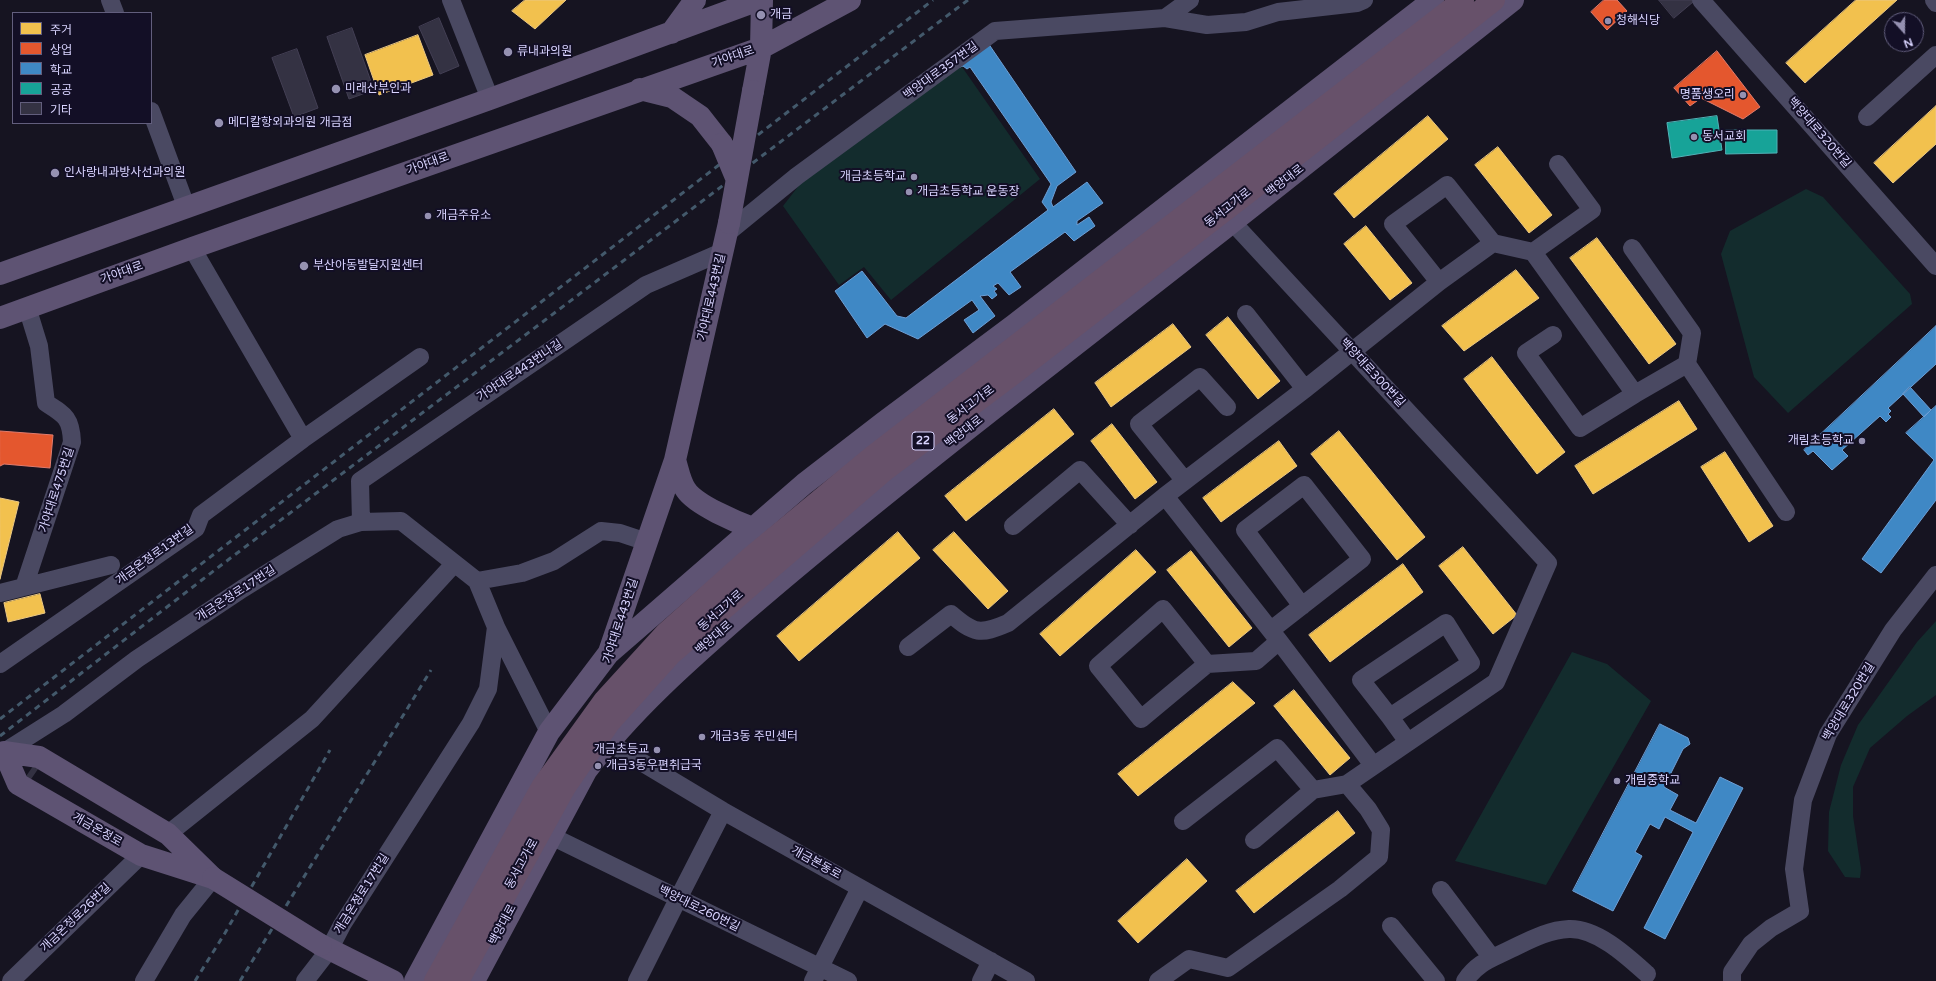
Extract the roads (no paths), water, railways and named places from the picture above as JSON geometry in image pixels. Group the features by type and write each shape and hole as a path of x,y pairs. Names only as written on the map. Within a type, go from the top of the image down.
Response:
{"highway":[{"name":"동서고가로","path":"436,981 542,787 604,700 666,633 750,558 872,457 1462,0"},
{"name":"동서고가로","path":"458,981 565,788 609,723 672,654 885,470 1271,175 1494,0"}],"main road":[{"path":"672,34 695,0"},
{"path":"0,274 186,206 672,34 759,0"},
{"name":"가야대로443번길","path":"586,771 608,654 675,460 726,236 761,48 762,0"},
{"name":"가야대로","path":"0,318 192,248 640,89 761,48 850,0"},
{"path":"415,981 549,732 608,654 804,484 1014,325 1433,0"},
{"name":"백양대로","path":"474,981 586,771 608,742 692,658 772,587 902,480 1233,222 1513,0"},
{"path":"640,89 672,97 700,116 722,144 736,180"},
{"path":"675,460 686,490 703,504 730,520 753,528"},
{"path":"628,596 643,623 692,658"},
{"name":"개금온정로","path":"1,752 39,757 168,834 213,878"},
{"name":"개금온정로","path":"1,752 18,784 141,855 213,878"},
{"name":"개금온정로","path":"36,772 325,947 393,981"}],"street":[{"path":"110,0 115,12"},
{"path":"451,0 490,99"},
{"path":"1165,18 1190,0"},
{"name":"백양대로357번길","path":"726,236 797,176 995,31 1165,18 1207,25 1246,22 1278,12 1357,3 1364,0"},
{"name":"백양대로320번길","path":"1701,0 1936,266"},
{"path":"1867,117 1936,55"},
{"path":"152,114 186,206"},
{"path":"1534,252 1592,210 1558,164"},
{"name":"백양대로300번길","path":"1197,183 1548,563 1496,682 1408,742"},
{"path":"1439,282 1394,224 1447,185 1493,243 1534,252 1635,394"},
{"name":"가야대로443번나길","path":"361,522 360,481 646,285 726,236"},
{"path":"908,648 952,614 967,627 981,632 992,630 1008,623 1165,496 1305,389 1439,282 1493,243"},
{"path":"192,248 303,439"},
{"path":"1632,248 1692,333 1687,364 1786,512"},
{"name":"가야대로475번길","path":"24,587 72,442 72,428 64,414 46,403 39,346 28,308"},
{"path":"1246,314 1305,389"},
{"path":"1553,335 1526,353 1580,428 1687,364"},
{"name":"개금온정로13번길","path":"0,664 196,528 201,515 303,439 420,358"},
{"path":"1185,481 1139,424 1200,377 1227,407"},
{"path":"1013,526 1080,470 1130,525"},
{"path":"1207,664 1162,609 1098,666 1141,719 1207,664 1256,661 1275,635 1302,606 1362,559 1304,485 1245,530 1302,606"},
{"path":"1165,496 1275,635 1373,765"},
{"name":"개금온정로17번길","path":"1,752 64,714 137,659 242,589 338,529 361,522 401,522 477,581 496,627 488,689 471,723 342,925 325,947 306,981"},
{"path":"477,581 522,573 554,561 601,531 620,533 647,542"},
{"path":"168,834 312,719 454,564"},
{"path":"0,593 112,565"},
{"name":"백양대로320번길","path":"1732,981 1732,972 1751,944 1771,928 1800,911 1794,869 1804,800 1828,734 1893,630 1936,575"},
{"path":"1254,840 1313,790 1347,784 1408,742 1361,680 1446,623 1471,663 1390,717"},
{"path":"496,627 549,732"},
{"name":"개금본동로","path":"608,742 723,811 1026,981"},
{"path":"1183,822 1277,748 1313,790"},
{"path":"1158,981 1189,959 1228,968 1340,890 1379,857 1380,830 1368,809 1347,784"},
{"path":"638,981 723,811"},
{"name":"백양대로260번길","path":"551,836 678,899 816,974 848,981"},
{"name":"개금온정로26번길","path":"11,981 141,855"},
{"path":"144,981 183,915 213,878"},
{"path":"816,974 860,888"},
{"path":"1441,890 1492,958"},
{"path":"1391,926 1436,981"},
{"path":"1465,981 1473,969 1492,958 1551,932 1570,929 1605,940 1647,974"},
{"path":"981,981 991,961"}],"tunnel":[{"path":"4,750 36,772"}],"railway":[{"path":"0,719 933,0"},
{"path":"0,736 220,566 968,0"},
{"path":"240,981 431,670"},
{"path":"195,981 225,933 330,750"}],"place":[{"name":"개금","path":"761,15"},
{"name":"청해식당","path":"1608,21"},
{"name":"류내과의원","path":"508,52"},
{"name":"미래산부인과","path":"336,89"},
{"name":"명품생오리","path":"1743,95"},
{"name":"메디칼항외과의원 개금점","path":"219,123"},
{"name":"동서교회","path":"1694,137"},
{"name":"인사랑내과방사선과의원","path":"55,173"},
{"name":"개금초등학교","path":"914,177"},
{"name":"개금초등학교 운동장","path":"909,192"},
{"name":"개금주유소","path":"428,216"},
{"name":"부산아동발달지원센터","path":"304,266"},
{"name":"개림초등학교","path":"1862,441"},
{"name":"개금3동 주민센터","path":"702,737"},
{"name":"개금초등교","path":"657,750"},
{"name":"개금3동우편취급국","path":"598,766"},
{"name":"개림중학교","path":"1617,781"}]}
